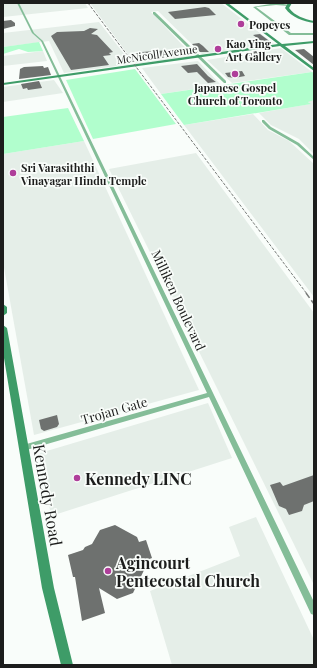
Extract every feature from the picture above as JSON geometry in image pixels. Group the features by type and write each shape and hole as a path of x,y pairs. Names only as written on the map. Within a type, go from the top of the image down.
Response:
{"main road":[{"path":"226,3 314,70"},
{"path":"289,4 288,9 294,14 302,19 314,22"},
{"name":"McNicoll Avenue","path":"3,84 282,45 314,42"},
{"path":"3,307 3,313"},
{"name":"Kennedy Road","path":"3,328 4,342 48,588 67,665"}],"street":[{"name":"Milliken Boulevard","path":"18,3 33,33 42,41 314,611"},
{"path":"289,4 274,4 254,8 290,34 314,34"},
{"path":"154,13 225,82"},
{"path":"263,121 270,128 298,144 314,159"},
{"name":"Trojan Gate","path":"23,448 211,394"}],"shaded area":[{"path":"3,3 85,3 88,8 3,17"},
{"path":"90,3 221,3 274,44 202,54 158,11 151,12 193,56 135,64"},
{"path":"99,22 132,64 64,73 49,41 3,47 3,33"},
{"path":"281,48 312,72 232,83 207,60"},
{"path":"43,51 47,61 3,66 3,56"},
{"path":"198,61 221,85 161,94 142,68"},
{"path":"54,80 63,93 3,102 3,87"},
{"path":"314,100 314,154 299,139 271,125 259,113 310,104 308,101"},
{"path":"253,114 268,130 289,141 314,164 314,297 184,125"},
{"path":"84,141 199,390 34,435 3,262 3,154"},
{"path":"196,153 314,313 314,585 109,169"},
{"path":"208,403 232,458 51,516 40,453"},
{"path":"256,517 314,640 314,665 172,665 150,591 240,556 229,527"}],"green space":[{"path":"39,42 43,51 28,52 19,49 3,54 3,47"},
{"path":"135,69 176,124 93,139 66,80"},
{"path":"312,72 314,73 314,100 308,102 311,104 184,125 161,94"},
{"path":"68,108 84,141 3,154 3,117"}],"building":[{"path":"205,7 209,8 216,15 175,19 168,12"},
{"path":"11,20 15,23 15,26 3,29 3,21"},
{"path":"90,28 98,29 91,34 97,35 113,52 109,53 111,55 103,56 109,65 71,70 51,36 57,32 84,31"},
{"path":"260,34 271,43 265,44 253,35"},
{"path":"199,43 209,52 200,52 192,44"},
{"path":"184,49 189,54 149,59 142,52"},
{"path":"304,49 314,57 314,65 295,50"},
{"path":"256,51 265,59 257,60 246,54"},
{"path":"197,64 216,82 208,83 197,72 188,73 181,66"},
{"path":"43,66 44,68 48,67 51,75 19,79 20,69 24,67"},
{"name":"Japanese Gospel Church of Toronto","path":"242,71 245,76 234,78 228,77 225,73"},
{"path":"39,81 42,88 28,90 27,88 23,89 21,84"},
{"path":"57,415 59,424 57,427 44,431 41,429 39,420"},
{"path":"314,475 314,501 304,505 302,511 289,515 286,509 279,506 270,485 280,482 283,486"},
{"name":"Agincourt Pentecostal Church","path":"115,525 137,537 139,542 146,540 152,558 144,561 146,566 133,593 117,599 99,588 105,613 82,621 75,577 73,577 68,555 83,550 85,547 92,544 100,530"}],"railway":[{"path":"88,3 307,294"},
{"path":"306,293 314,304"}],"place":[{"name":"Popeyes","path":"241,24"},
{"name":"Kao Ying Art Gallery","path":"218,49"},
{"name":"Japanese Gospel Church of Toronto","path":"235,74"},
{"name":"Sri Varasiththi Vinayagar Hindu Temple","path":"13,173"},
{"name":"Kennedy LINC","path":"77,478"},
{"name":"Agincourt Pentecostal Church","path":"108,571"}]}
